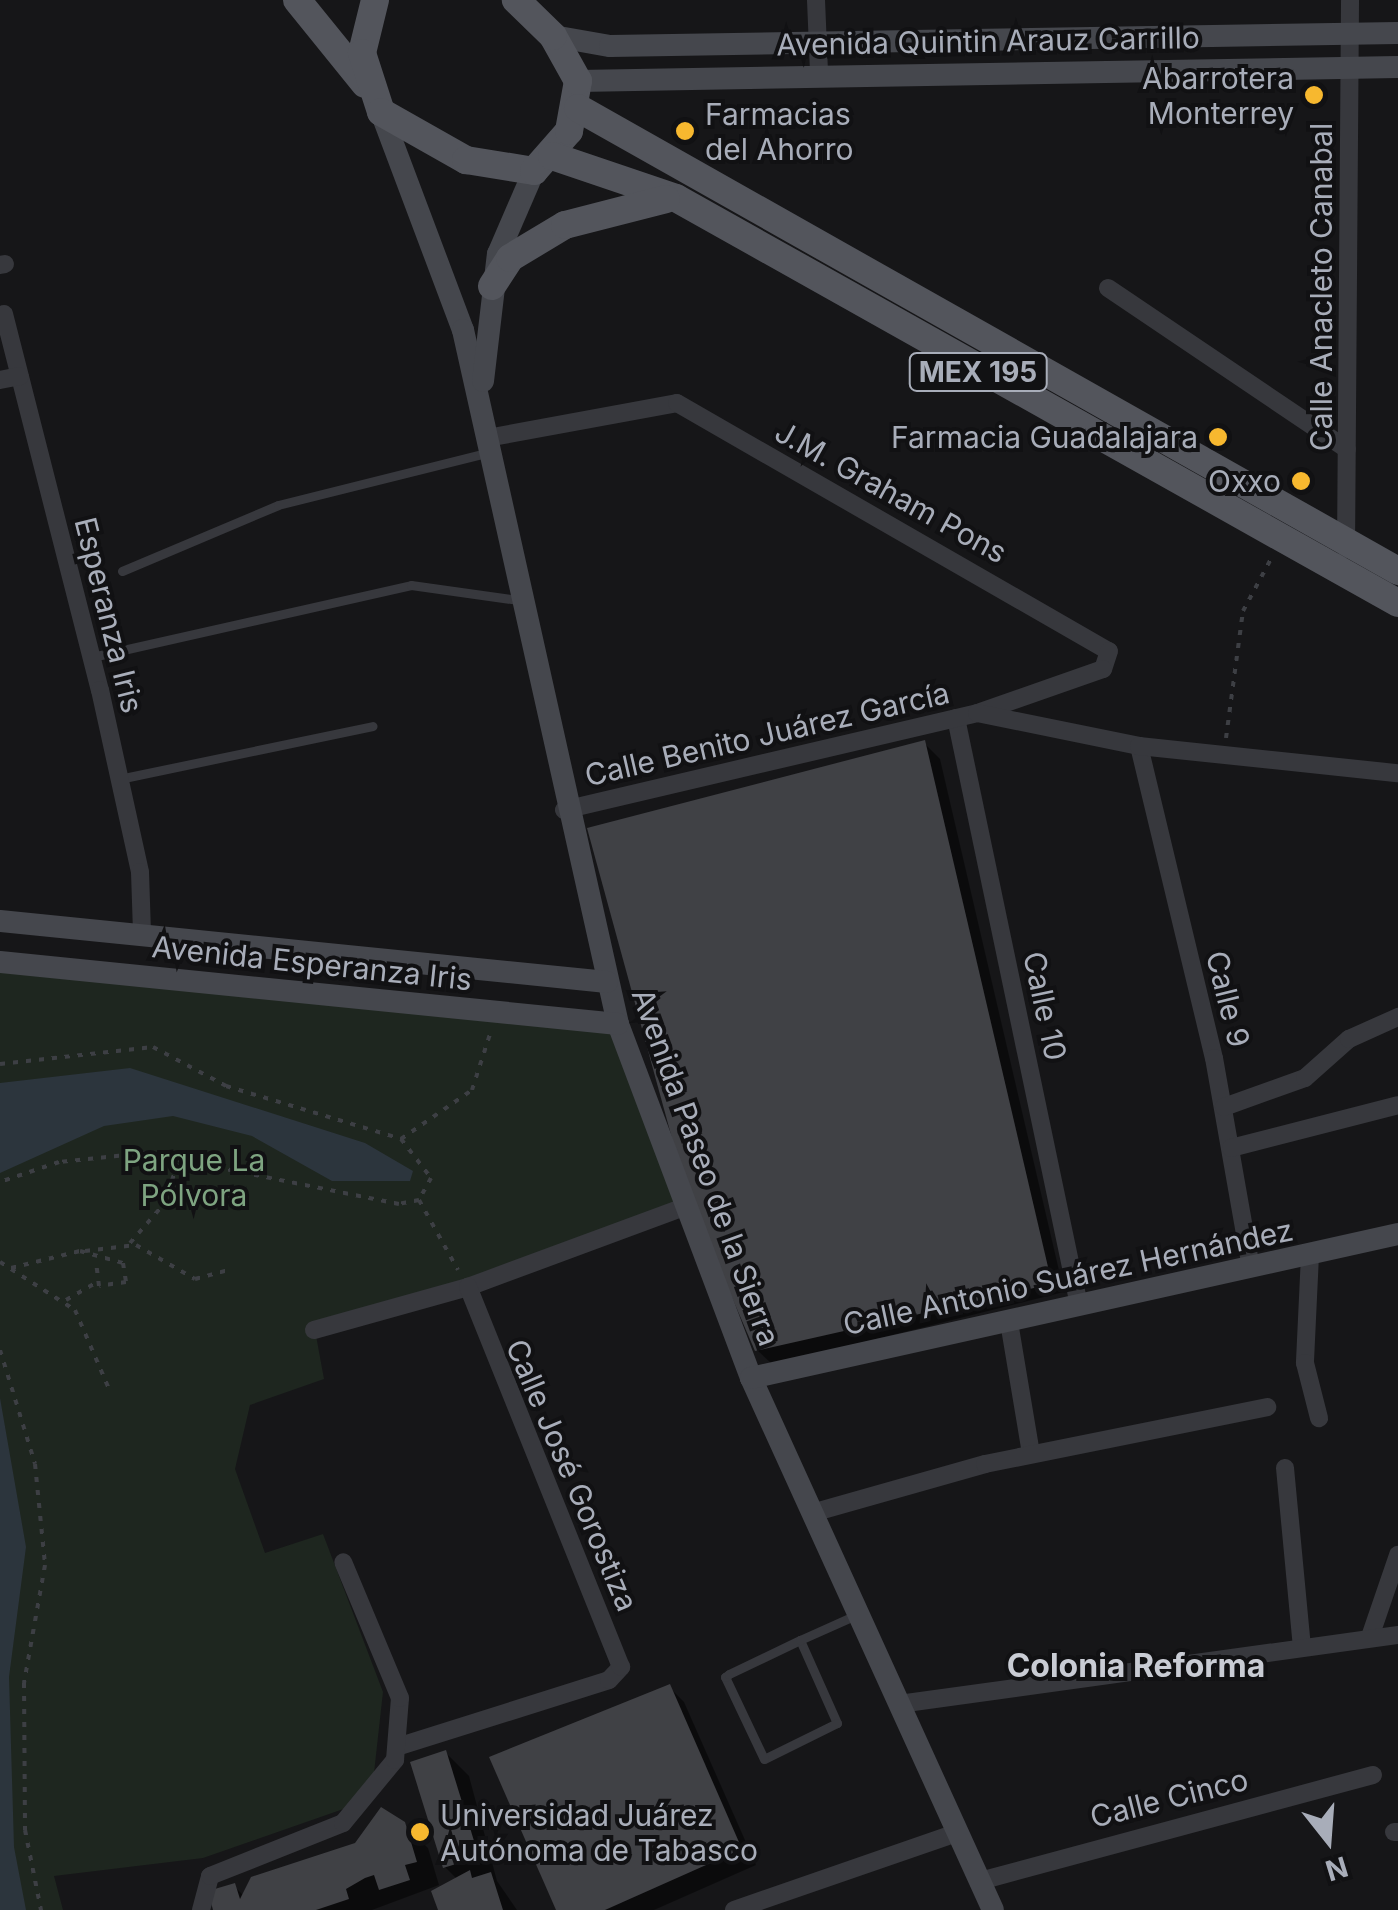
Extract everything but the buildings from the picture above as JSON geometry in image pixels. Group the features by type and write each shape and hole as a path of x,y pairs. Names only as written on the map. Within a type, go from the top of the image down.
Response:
{"main road":[{"path":"297,0 365,84 381,112 466,160 543,164 578,94 552,36 516,0"},
{"path":"365,84 375,0"},
{"name":"Avenida Quintin Arauz Carrillo","path":"552,36 610,46 817,39 1398,32"},
{"name":"Avenida Quintin Arauz Carrillo","path":"578,94 818,72 1398,66"},
{"name":"MEX 195","path":"578,94 1346,544 1398,570"},
{"name":"Avenida Paseo de la Sierra","path":"381,112 440,256 482,404 518,600 564,810 618,1024 682,1208 750,1378 993,1910"},
{"name":"MEX 195","path":"543,164 683,202 1398,604"},
{"name":"Avenida Paseo de la Sierra","path":"482,404 492,286 543,164"},
{"path":"492,286 510,258 592,213 659,198 683,202"},
{"name":"Avenida Esperanza Iris","path":"0,922 608,982"},
{"name":"Avenida Esperanza Iris","path":"0,962 618,1024"},
{"name":"Calle Antonio Suárez Hernández","path":"750,1378 1398,1234"}],"street":[{"path":"816,0 818,72"},
{"name":"Calle Anacleto Canabal","path":"1345,574 1350,0"},
{"path":"1108,288 1348,449"},
{"name":"Esperanza Iris","path":"4,314 92,658 142,884 142,933"},
{"path":"0,380 20,376"},
{"name":"J.M. Graham Pons","path":"489,445 677,404 1109,651 1102,670 977,714"},
{"name":"Calle Benito Juárez García","path":"564,810 977,714 1139,746 1398,773"},
{"name":"Calle 10","path":"956,718 1079,1305"},
{"name":"Calle 9","path":"1139,746 1224,1108 1251,1268"},
{"path":"1224,1108 1304,1078 1348,1039 1398,1017"},
{"path":"1231,1148 1398,1105"},
{"path":"314,1330 468,1288 682,1208"},
{"path":"1310,1255 1305,1364 1319,1418"},
{"name":"Calle José Gorostiza","path":"400,1746 609,1680 619,1655 468,1288"},
{"path":"1008,1322 1030,1454"},
{"path":"812,1513 1030,1454 1267,1407"},
{"path":"1285,1468 1302,1646"},
{"path":"1370,1636 1398,1555"},
{"path":"202,1910 201,1886 220,1870 358,1813 400,1746 398,1688 344,1562"},
{"path":"899,1704 1398,1635"},
{"name":"Calle Cinco","path":"980,1882 1373,1776"},
{"path":"734,1910 959,1832"}],"lane":[{"path":"122,572 278,505 489,445"},
{"path":"92,658 411,585 518,600"},
{"path":"118,779 373,726"},
{"path":"800,1640 837,1723 764,1759 725,1677 800,1640 858,1614"}],"path":[{"path":"1222,756 1245,603 1283,540"},
{"path":"401,1140 472,1090 497,1012"},
{"path":"0,1064 153,1048 226,1086 401,1140 430,1170 419,1200 468,1288"},
{"path":"0,1182 94,1156 180,1158 388,1202 419,1200"},
{"path":"126,1245 163,1205 180,1158"},
{"path":"11,1268 80,1251 126,1245 195,1279 232,1269"},
{"path":"66,1300 96,1283 114,1289 128,1274 114,1259 96,1263 80,1251"},
{"path":"0,1262 66,1300 86,1325 109,1389"},
{"path":"96,1263 96,1283"},
{"path":"0,1350 35,1464 45,1565 24,1683 25,1830 41,1910"}],"green space":[{"name":"Parque La Pólvora","path":"0,962 618,1024 682,1208 315,1330 324,1379 250,1405 235,1469 265,1553 323,1534 383,1692 374,1773 352,1806 203,1858 54,1876 63,1910 0,1910"}],"shaded area":[{"path":"130,1068 365,1143 413,1171 410,1181 332,1181 252,1136 173,1116 104,1126 0,1173 0,1083"},
{"path":"0,1398 26,1547 9,1677 14,1847 26,1910 0,1910"}],"place":[{"name":"Abarrotera Monterrey","path":"1314,95"},
{"name":"Farmacias del Ahorro","path":"685,131"},
{"name":"Farmacia Guadalajara","path":"1218,437"},
{"name":"Oxxo","path":"1301,481"},
{"name":"Universidad Juárez Autónoma de Tabasco","path":"420,1832"}],"district":[{"name":"Colonia Reforma","path":"1136,1666"}]}
